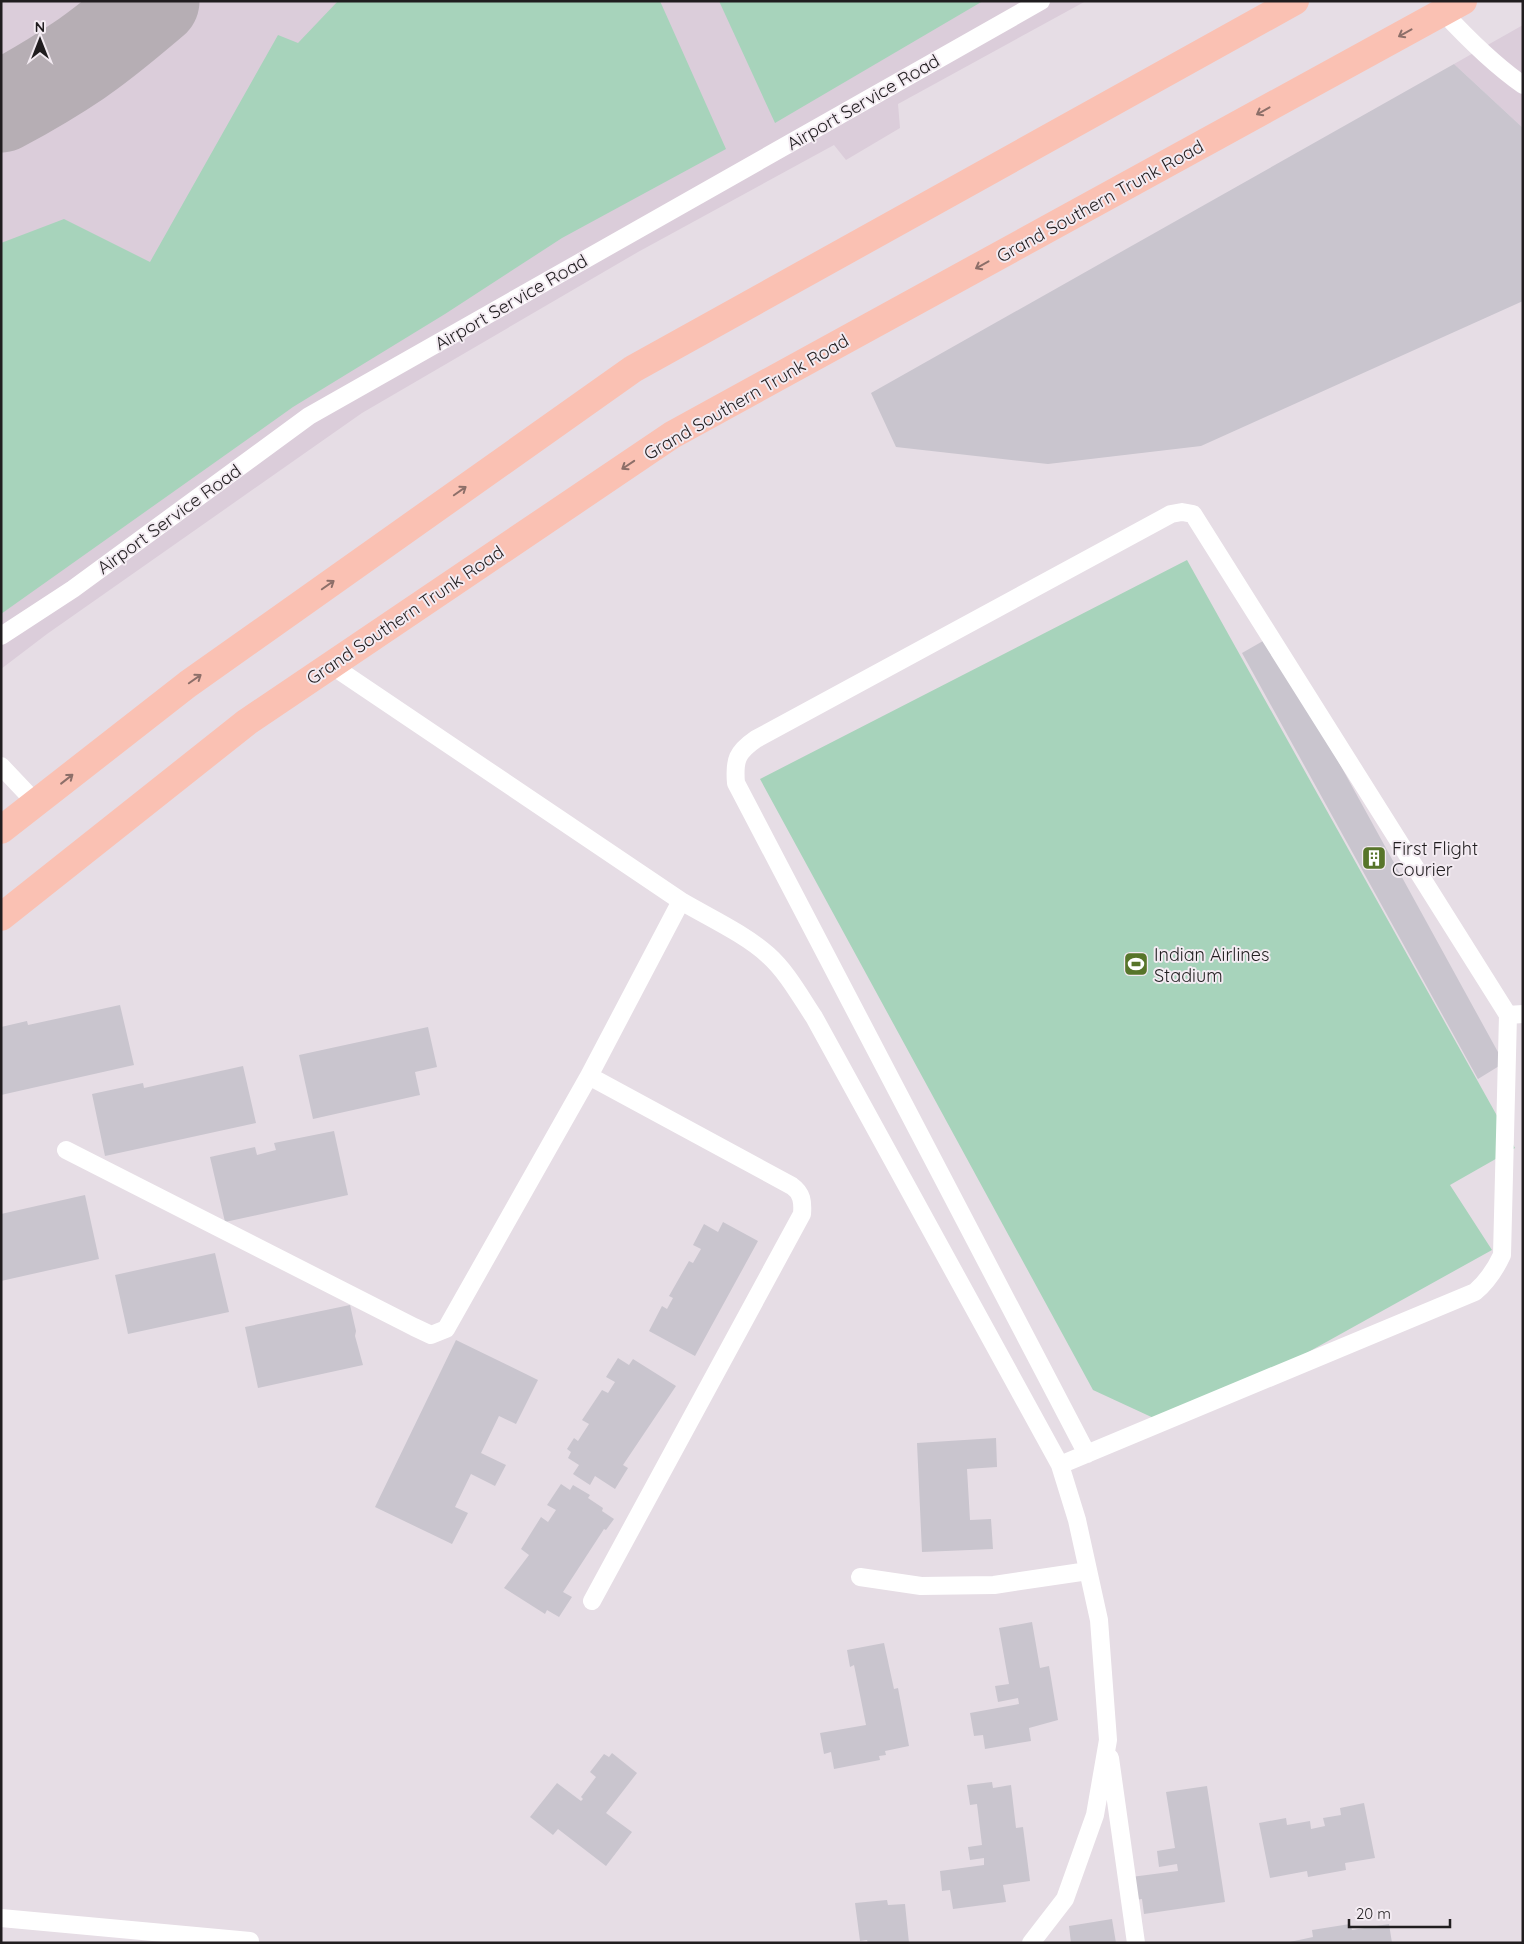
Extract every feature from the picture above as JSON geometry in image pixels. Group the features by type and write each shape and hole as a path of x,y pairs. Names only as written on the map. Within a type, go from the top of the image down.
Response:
{"main road":[{"path":"1,830 188,684 633,369 1295,1"},
{"name":"Grand Southern Trunk Road","path":"1,917 247,722 672,435 1453,7"}],"lane":[{"name":"Airport Service Road","path":"1,636 73,588 310,416 1041,1"},
{"path":"1453,7 1472,44 1523,85"},
{"path":"1060,1465 1087,1454 1476,1292 1487,1282 1502,1255 1516,1014 1193,514 1182,512 1171,514 756,738 743,748 734,764 736,783 1087,1454"},
{"path":"331,665 681,901 768,955 793,984 814,1017 1060,1465 1077,1520 1099,1620 1108,1740 1136,1943"},
{"path":"1,766 36,803"},
{"path":"66,1150 414,1328 431,1335 446,1329 590,1076 681,901"},
{"path":"590,1076 792,1186 798,1191 803,1202 802,1214 592,1601"},
{"path":"860,1577 921,1586 994,1585 1088,1571"},
{"path":"1031,1943 1065,1899 1095,1815 1108,1740"},
{"path":"1,1918 250,1941"}],"shaded area":[{"path":"1,1 1086,1 898,104 900,128 846,160 834,145 638,252 362,413 47,634 1,669"},
{"path":"1523,25 1523,128 1454,64"}],"green space":[{"path":"338,1 660,1 726,149 562,238 445,314 293,407 1,614 1,243 64,219 150,262 278,35 298,43"},
{"path":"719,1 983,1 775,123"},
{"name":"Indian Airlines Stadium","path":"1187,560 1515,1148 1450,1185 1492,1250 1173,1427 1093,1390 760,779"}],"building":[{"path":"1454,64 1523,128 1523,301 1201,446 1048,464 896,447 871,393"},
{"name":"First Flight Courier","path":"1270,637 1504,1063 1478,1079 1242,653"},
{"path":"120,1005 134,1065 1,1095 1,1027 27,1021 28,1025"},
{"path":"428,1027 437,1067 415,1072 420,1095 313,1119 299,1055"},
{"path":"243,1066 256,1123 105,1156 92,1094 143,1083 144,1088"},
{"path":"334,1131 348,1195 225,1222 210,1157 255,1147 257,1155 276,1150 274,1143"},
{"path":"85,1195 99,1259 1,1281 1,1214"},
{"path":"723,1222 758,1241 695,1356 649,1331 662,1306 667,1309 673,1298 669,1296 689,1261 693,1263 701,1249 693,1245 704,1224 718,1232"},
{"path":"215,1253 229,1312 128,1334 115,1275"},
{"path":"350,1305 356,1331 355,1336 363,1365 258,1388 245,1327"},
{"path":"456,1340 538,1380 516,1424 499,1416 481,1453 506,1465 495,1486 471,1474 455,1507 468,1513 452,1544 375,1507"},
{"path":"618,1358 629,1365 633,1359 676,1386 623,1465 628,1468 615,1489 595,1476 590,1485 573,1474 579,1465 568,1458 571,1452 567,1449 574,1438 578,1441 589,1424 582,1420 602,1390 608,1393 615,1382 606,1377"},
{"path":"996,1438 997,1467 967,1469 970,1520 991,1519 993,1549 922,1552 917,1443"},
{"path":"561,1484 570,1490 573,1485 590,1495 588,1498 603,1508 602,1511 614,1519 606,1530 604,1529 563,1592 572,1597 559,1617 547,1610 545,1614 504,1588 529,1555 521,1549 541,1517 548,1522 556,1510 547,1505"},
{"path":"1032,1622 1040,1668 1049,1666 1058,1720 1029,1728 1031,1741 985,1749 983,1735 974,1736 970,1713 1019,1704 1018,1698 998,1702 995,1686 1009,1684 999,1628"},
{"path":"884,1643 894,1689 898,1688 909,1746 885,1751 886,1755 879,1756 880,1760 834,1769 831,1752 824,1754 820,1733 866,1725 854,1665 850,1667 847,1650"},
{"path":"612,1753 637,1773 606,1813 632,1832 606,1866 558,1829 553,1835 530,1817 557,1783 581,1801 583,1799 581,1797 596,1777 590,1772 604,1754 609,1757"},
{"path":"992,1782 993,1788 1011,1785 1016,1828 1023,1827 1030,1881 1003,1885 1006,1902 953,1909 950,1890 942,1891 940,1871 984,1865 984,1858 970,1860 968,1847 982,1845 977,1804 970,1805 967,1785"},
{"path":"1207,1786 1225,1902 1144,1914 1142,1899 1135,1900 1131,1877 1178,1871 1177,1864 1159,1867 1157,1851 1175,1848 1166,1792"},
{"path":"1364,1803 1375,1858 1345,1863 1346,1870 1308,1877 1307,1871 1270,1878 1259,1823 1286,1818 1287,1825 1310,1821 1311,1829 1325,1826 1323,1818 1341,1815 1340,1808"},
{"path":"887,1900 888,1905 905,1904 909,1943 868,1943 867,1940 860,1941 855,1903"},
{"path":"1112,1919 1116,1943 1071,1943 1069,1926"},
{"path":"1350,1924 1352,1930 1389,1924 1392,1943 1285,1943 1313,1937 1312,1930"}],"taxiway":[{"path":"1,107 50,79 88,54 154,1"}],"place":[{"name":"First Flight Courier","path":"1374,858"},
{"name":"Indian Airlines Stadium","path":"1136,964"}]}
